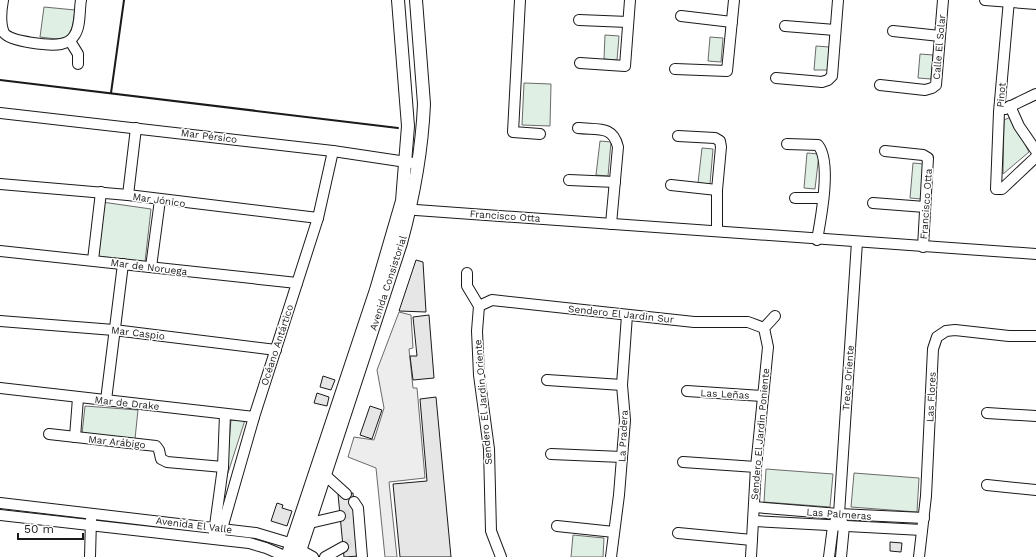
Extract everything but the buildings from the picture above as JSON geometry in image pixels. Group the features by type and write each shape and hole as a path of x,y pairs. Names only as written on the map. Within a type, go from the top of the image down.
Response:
{"main road":[{"path":"398,1 401,7 407,10 416,2"},
{"name":"Avenida Consistorial","path":"398,1 412,163"},
{"name":"Avenida Consistorial","path":"287,557 296,550 310,522 401,244 412,163 423,121 424,104 416,2"},
{"name":"Avenida Consistorial","path":"296,550 376,290 405,210"}],"street":[{"path":"3,0 1,22 2,37 49,44 60,44 70,40 77,30 81,0"},
{"path":"520,0 513,132 540,134"},
{"path":"580,63 625,66 630,0"},
{"path":"675,69 727,71 734,0"},
{"path":"776,78 822,82 828,80 832,76 838,0"},
{"name":"Calle El Solar","path":"880,85 925,90 936,85 943,0"},
{"path":"985,0 1036,4"},
{"name":"Pinot","path":"1009,1 995,187 997,190 1002,189 1036,157"},
{"path":"681,16 732,22"},
{"path":"579,20 628,22"},
{"path":"785,26 835,30"},
{"path":"893,31 940,36"},
{"path":"70,40 78,54 78,64"},
{"path":"1000,112 1036,94"},
{"name":"Pinot","path":"1010,106 1019,126 1036,151"},
{"name":"Mar Pérsico","path":"0,113 333,151 412,163"},
{"path":"128,195 136,128"},
{"path":"578,128 609,131 615,136 618,147 611,224"},
{"path":"678,136 715,138 720,141 722,147 717,190 718,231"},
{"path":"787,144 818,145 823,151 825,160 817,240"},
{"name":"Océano Antártico","path":"218,527 318,218 333,151"},
{"name":"Francisco Otta","path":"885,151 923,155 928,158 924,247"},
{"path":"569,180 615,182"},
{"name":"Mar Jónico","path":"0,184 101,192 318,218"},
{"path":"671,185 717,190"},
{"path":"93,260 101,192"},
{"path":"795,198 822,198"},
{"path":"150,267 160,200"},
{"path":"873,203 925,207"},
{"name":"Francisco Otta","path":"405,210 718,231 817,240 1036,254"},
{"name":"Trece Oriente","path":"829,557 833,526 839,514 858,242"},
{"name":"Mar de Noruega","path":"0,251 297,283"},
{"path":"106,400 123,264"},
{"path":"467,273 467,286 479,306"},
{"name":"Sendero El Jardin Sur","path":"479,306 492,300 694,322 748,322 764,328"},
{"name":"Sendero El Jardin Oriente","path":"479,306 477,331 479,375 489,449 491,531 501,557"},
{"name":"La Pradera","path":"611,557 625,420 622,385 627,315"},
{"path":"764,328 775,316"},
{"name":"Mar Caspio","path":"0,321 114,330 276,350"},
{"name":"Sendero El Jardin Poniente","path":"751,557 756,467 768,347 764,328"},
{"name":"Las Flores","path":"919,557 924,518 933,349 937,337 946,331 955,330 1009,336 1036,336"},
{"path":"547,380 622,385"},
{"name":"Mar de Drake","path":"0,388 254,417"},
{"name":"Las Leñas","path":"687,392 762,396"},
{"path":"75,437 78,398"},
{"path":"987,413 1036,416"},
{"name":"Océano Antártico","path":"216,539 223,467 225,414"},
{"name":"Mar Arábigo","path":"49,434 156,446 159,450 161,458 167,462 223,467"},
{"path":"551,454 622,457"},
{"path":"683,462 756,467"},
{"path":"325,475 346,494"},
{"path":"987,485 1036,490"},
{"path":"354,502 357,512 362,557"},
{"name":"Avenida El Valle","path":"0,503 218,527 256,533 312,557"},
{"name":"Las Palmeras","path":"754,507 839,514 924,518"},
{"path":"90,557 92,513"},
{"name":"Trece Oriente","path":"839,514 844,526 841,557"},
{"name":"Avenida El Valle","path":"0,515 249,543 287,557"},
{"path":"310,522 340,516"},
{"name":"Las Palmeras","path":"754,521 922,530"},
{"path":"557,526 614,532"},
{"path":"678,533 752,540"},
{"path":"326,557 343,547"}],"green space":[{"path":"44,7 75,10 72,27 67,36 57,39 40,37"},
{"path":"605,35 619,36 617,60 604,59"},
{"path":"710,37 723,38 721,62 708,61"},
{"path":"816,46 829,47 828,70 814,70"},
{"path":"920,54 933,55 931,79 918,78"},
{"path":"524,83 551,84 550,126 522,125"},
{"path":"1011,117 1029,152 1003,174 1004,120"},
{"path":"600,141 611,142 608,176 596,175"},
{"path":"702,148 713,149 710,184 698,183"},
{"path":"807,153 819,154 815,189 804,188"},
{"path":"913,163 924,164 921,199 910,198"},
{"path":"102,202 151,209 145,262 94,256"},
{"path":"85,406 138,410 135,439 82,434"},
{"path":"231,420 245,420 226,479"},
{"path":"766,469 833,474 830,507 764,502"},
{"path":"854,473 919,478 917,512 851,507"},
{"path":"573,535 604,538 603,557 571,557"}],"shaded area":[{"path":"399,312 411,315 413,348 409,349 413,388 417,388 425,478 389,482 397,557 385,557 376,468 348,457 354,437 374,440 384,408 377,370"}],"tunnel":[{"path":"340,516 355,513"},
{"path":"343,547 357,539"}],"wall":[{"path":"111,93 124,0"},
{"path":"0,80 398,128"}]}
